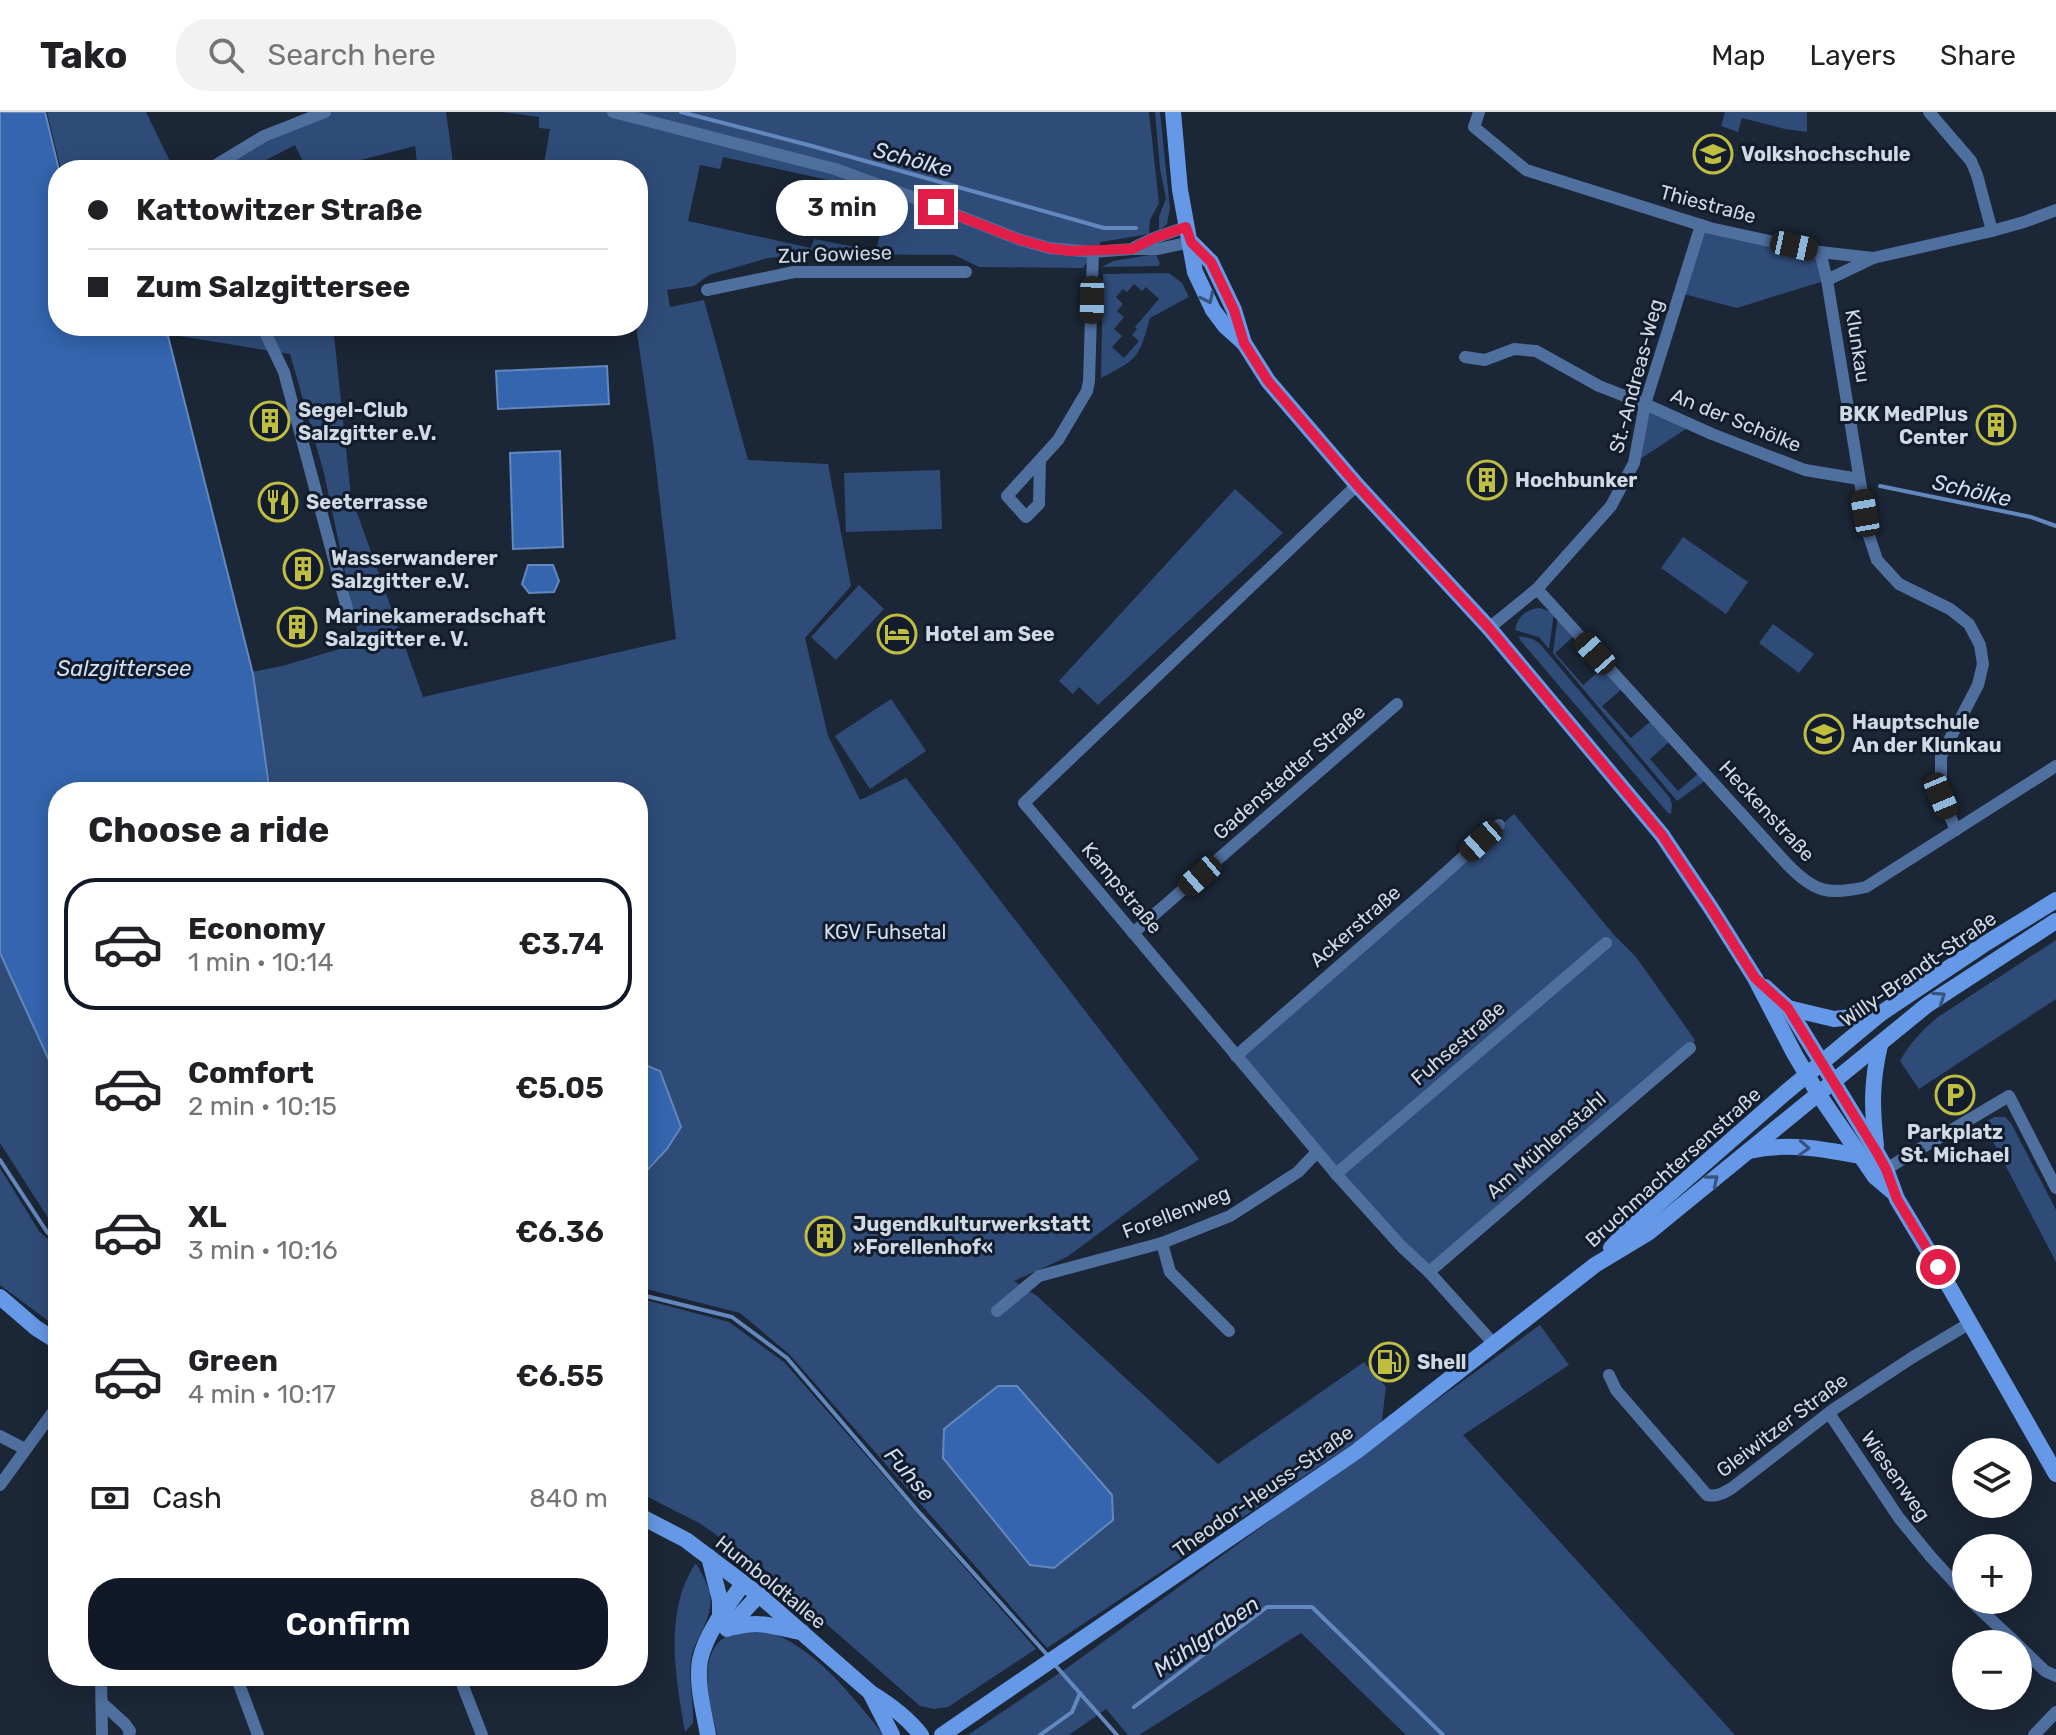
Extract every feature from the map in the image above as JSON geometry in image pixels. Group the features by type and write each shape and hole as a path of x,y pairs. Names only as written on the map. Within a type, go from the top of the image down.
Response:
{"street":[{"path":"224,160 264,136 325,112"},
{"path":"613,112 835,169 1049,248 1093,252 1132,249 1154,238 1188,235"},
{"path":"1173,112 1175,156 1195,272 1213,310 1244,343 1268,381 1357,485 1489,628 1662,835 1755,978 1819,1095 1868,1153 1886,1169 1894,1193 2056,1474"},
{"name":"Thiestraße","path":"1479,112 1474,127 1526,170 1701,225 1820,252 1873,258 1992,231 2056,210"},
{"path":"1929,112 1971,161 1992,231"},
{"name":"St.-Andreas-Weg","path":"1489,628 1537,589 1611,506 1634,463 1645,404 1701,225"},
{"path":"1040,460 1058,440 1087,391 1093,252"},
{"name":"Klunkau","path":"1820,252 1869,536 1877,560 1899,584 1950,609 1969,624 1980,645 1983,664 1978,685 1941,756 1941,796 1956,830"},
{"path":"1827,280 1873,258"},
{"name":"Zur Gowiese","path":"707,290 794,272 966,272"},
{"path":"267,336 284,372 348,612"},
{"name":"An der Schölke","path":"1465,357 1485,360 1514,349 1536,351 1599,386 1712,434 1805,470 1859,479"},
{"name":"Kampstraße","path":"1357,485 1024,803 1336,1174 1494,1344"},
{"name":"Heckenstraße","path":"1537,589 1800,877 1821,890 1840,892 1866,887 2056,766"},
{"name":"Gadenstedter Straße","path":"1133,933 1397,704"},
{"name":"Ackerstraße","path":"1236,1056 1499,825"},
{"name":"Willy-Brandt-Straße","path":"1808,1076 1880,1014 2056,900"},
{"name":"Willy-Brandt-Straße","path":"1819,1095 1927,1005 2056,921"},
{"name":"Fuhsestraße","path":"1336,1174 1606,943"},
{"path":"1755,978 1788,1008 1835,1082 1868,1153 1875,1177 1894,1193"},
{"path":"1788,1008 1834,1019 1880,1014"},
{"path":"1868,1153 1872,1081 1880,1045"},
{"name":"Am Mühlenstahl","path":"1429,1272 1690,1048"},
{"name":"Bruchmachtersenstraße","path":"1595,1265 1624,1234 1808,1076"},
{"name":"Bruchmachtersenstraße","path":"1595,1265 1648,1233 1819,1095"},
{"path":"1886,1169 2009,1096 2056,1188"},
{"path":"1748,1152 1807,1147 1868,1153"},
{"name":"Forellenweg","path":"997,1311 1039,1276 1162,1243 1230,1216 1298,1172 1317,1152"},
{"path":"1162,1243 1170,1272 1229,1331"},
{"name":"Theodor-Heuss-Straße","path":"942,1735 1357,1451 1595,1265"},
{"path":"0,1297 48,1336"},
{"name":"Gleiwitzer Straße","path":"1609,1375 1616,1390 1707,1495 1721,1495 1829,1413 1970,1323"},
{"name":"Wiesenweg","path":"1829,1413 1899,1518 1952,1580"},
{"path":"0,1485 48,1418"},
{"path":"0,1436 25,1449"},
{"name":"Humboldtallee","path":"648,1520 686,1540 759,1595 921,1735"},
{"path":"709,1557 724,1621"},
{"path":"707,1735 700,1660 743,1584"},
{"path":"724,1621 759,1595"},
{"path":"1985,1614 2003,1630"},
{"path":"724,1621 771,1625 804,1633"},
{"path":"2032,1658 2045,1671 2056,1676"},
{"path":"101,1686 102,1735"},
{"path":"240,1686 258,1735"},
{"path":"463,1686 482,1735"},
{"name":"Humboldtallee","path":"871,1693 892,1735"},
{"path":"102,1703 125,1724 129,1735"},
{"path":"2034,1735 2056,1712"}],"green space":[{"path":"47,112 146,112 169,160 59,160"},
{"path":"313,112 446,112 453,160 417,160 415,146 361,160 302,160 295,145 266,160 214,160 252,137"},
{"name":"KGV Fuhsetal","path":"502,112 1149,112 1159,203 1150,220 1149,234 1101,242 1083,268 979,267 954,255 810,254 768,258 709,275 694,286 667,290 670,307 704,300 748,460 828,464 851,586 805,638 828,736 860,800 906,778 1199,1159 1067,1257 1014,1281 1037,1296 1218,1464 1364,1362 1386,1387 1382,1420 1378,1427 1047,1648 789,1354 740,1313 648,1290 648,1171 682,1127 660,1070 648,1066 648,782 270,782 251,672 360,643 324,473 290,354 179,336 334,336 351,496 423,697 676,639 637,336 648,336 648,160 545,160 550,129 539,128 539,117","holes":["723,157 851,185 848,197 886,205 876,251 814,239 811,248 688,221 700,165 720,169"]},
{"path":"1155,112 1160,112 1170,208 1167,224 1159,231 1159,217 1166,198"},
{"path":"1725,112 1807,112 1807,132 1742,118 1738,132 1721,126"},
{"path":"1701,225 1820,252 1827,280 1737,308 1680,293"},
{"path":"1156,254 1158,266 1102,267 1113,261"},
{"path":"1169,273 1182,283 1189,297 1150,318 1135,356 1101,378 1103,274","holes":["1134,284 1142,291 1146,287 1159,299 1135,327 1137,329 1132,335 1139,341 1124,358 1112,347 1122,336 1114,329 1124,317 1117,311 1123,304 1116,297"]},
{"path":"1645,404 1692,425 1634,463"},
{"path":"940,470 942,529 846,532 844,473"},
{"path":"1235,489 1283,533 1098,705 1079,687 1073,694 1059,681"},
{"path":"1683,537 1748,582 1726,614 1661,568"},
{"path":"859,585 884,609 836,660 811,637"},
{"path":"1540,608 1554,613 1549,649 1539,637 1515,630 1523,614"},
{"path":"1558,615 1575,635 1555,653 1583,685 1604,667 1623,688 1602,706 1631,738 1652,720 1670,741 1650,759 1678,791 1699,773 1706,780 1677,801 1553,653"},
{"path":"1773,624 1814,654 1799,673 1759,643"},
{"path":"1519,636 1540,644 1670,798 1671,814 1520,640"},
{"path":"891,699 926,751 870,789 835,736"},
{"path":"1514,814 1614,935 1636,957 1695,1040 1690,1048 1429,1272 1236,1056"},
{"path":"2056,940 2056,999 1919,1089 1900,1061 1917,1037 1938,1017"},
{"path":"0,954 48,1060 48,1218 0,1143"},
{"path":"1994,1117 2005,1117 2011,1123 2056,1210 2056,1262 1988,1132 1971,1140 1968,1133"},
{"path":"0,1168 39,1231 48,1240 48,1321 0,1285"},
{"path":"648,1301 729,1322 784,1362 1036,1649 948,1707 934,1709 920,1706 765,1570 701,1524 648,1497"},
{"path":"1540,1325 1569,1365 1463,1435 1735,1735 1406,1735 1301,1633 1139,1735 1128,1735 1106,1709 1069,1735 968,1735 1067,1668"},
{"path":"695,1564 707,1584 710,1607 692,1656 693,1723 685,1732 678,1690 675,1625 685,1583"},
{"path":"761,1629 780,1636 814,1659 844,1688 884,1735 717,1735 708,1680 712,1653 718,1643 729,1635"}],"water":[{"name":"Salzgittersee","path":"0,112 45,112 57,160 48,160 48,336 168,336 253,674 269,782 48,782 48,1058 0,953"},
{"path":"607,366 609,404 498,409 496,371"},
{"path":"560,451 563,547 513,549 510,453"},
{"path":"528,565 553,565 559,581 554,592 529,593 522,584"},
{"path":"648,1066 660,1071 681,1127 667,1149 648,1169"},
{"path":"998,1386 1017,1386 1112,1495 1113,1520 1054,1568 1030,1565 943,1458 944,1429"}],"waterway":[{"name":"Schölke","path":"681,112 1104,228 1136,228"},
{"name":"Schölke","path":"1880,486 2031,517 2056,526"},
{"name":"Fuhse","path":"0,1160 48,1233"},
{"name":"Fuhse","path":"648,1296 732,1317 787,1358 917,1510 1050,1658"},
{"name":"Mühlgraben","path":"1134,1707 1267,1607 1312,1607 1443,1735"},
{"name":"Fuhse","path":"1055,1665 1117,1735"},
{"path":"1040,1735 1072,1712 1080,1693"}],"place":[{"name":"Volkshochschule","path":"1713,154"},
{"name":"Segel-Club Salzgitter e.V.","path":"270,421"},
{"name":"BKK MedPlus Center","path":"1996,425"},
{"name":"Hochbunker","path":"1487,480"},
{"name":"Seeterrasse","path":"278,502"},
{"name":"Wasserwanderer Salzgitter e.V.","path":"303,569"},
{"name":"Marinekameradschaft Salzgitter e. V.","path":"297,627"},
{"name":"Hotel am See","path":"897,634"},
{"name":"Hauptschule An der Klunkau","path":"1824,734"},
{"name":"Parkplatz St. Michael","path":"1955,1095"},
{"name":"Jugendkulturwerkstatt »Forellenhof«","path":"825,1236"},
{"name":"Shell","path":"1389,1362"}],"route":[{"path":"936,207 1018,239 1071,251 1132,249 1186,227 1191,242 1211,262 1234,310 1244,343 1268,381 1357,485 1489,628 1662,835 1755,978 1788,1008 1876,1151 1897,1199 1938,1267"}]}
